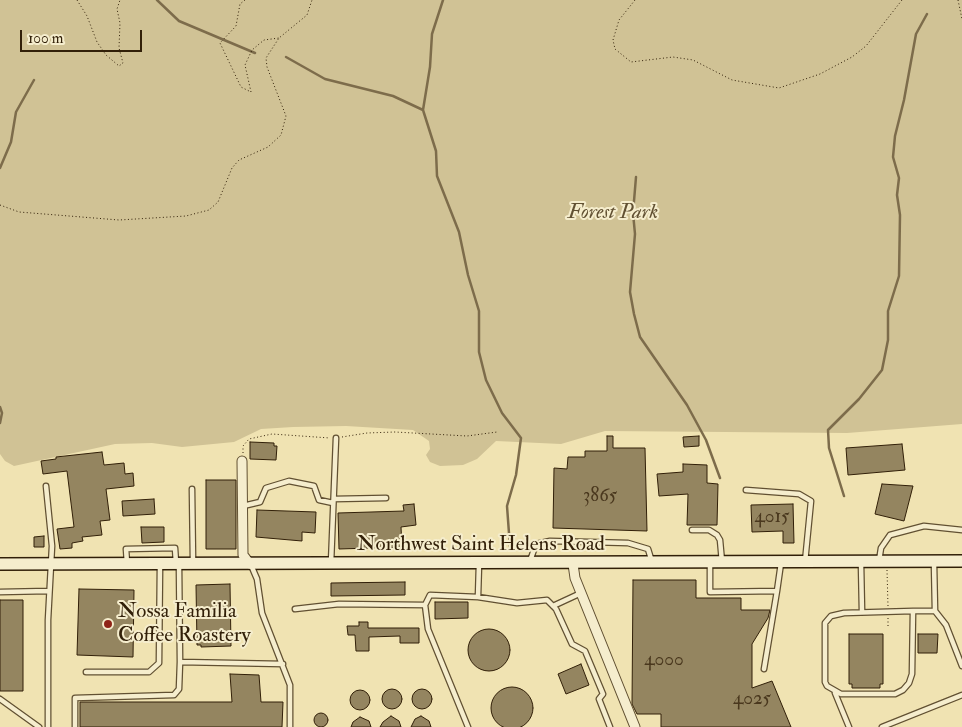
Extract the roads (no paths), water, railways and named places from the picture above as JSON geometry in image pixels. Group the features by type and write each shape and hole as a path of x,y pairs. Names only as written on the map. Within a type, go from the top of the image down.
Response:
{"main road":[{"name":"Northwest Saint Helens Road","path":"0,564 573,564 962,561"}],"street":[{"path":"242,461 243,554 250,564"},
{"path":"573,564 575,578 635,727"}],"lane":[{"path":"331,564 336,438"},
{"path":"243,506 260,502 266,488 289,481 314,486 319,500 386,498"},
{"path":"46,486 52,546 49,591 48,727"},
{"path":"192,489 193,564"},
{"path":"746,490 799,494 811,501 805,563"},
{"path":"883,562 881,548 890,536 924,526 962,530"},
{"path":"692,530 709,530 717,535 720,540 710,592 777,591"},
{"path":"529,564 536,544 550,541 628,543 648,549 652,563"},
{"path":"75,727 75,698 174,695 179,689 178,564 174,548 126,549 127,564"},
{"path":"934,561 935,611 946,625 962,666"},
{"path":"861,562 862,612"},
{"path":"764,669 781,563"},
{"path":"86,672 149,672 159,663 160,564"},
{"path":"250,564 258,579 262,613 290,685 290,727"},
{"path":"478,597 479,564"},
{"path":"0,592 49,591"},
{"path":"553,606 581,593"},
{"path":"468,727 428,629 425,605 430,596 478,597 517,603 546,600 553,606 572,644 585,651 603,694 599,699 610,727"},
{"path":"295,609 339,604 425,605"},
{"path":"835,693 894,694 906,686 912,674 913,611"},
{"path":"849,727 835,693 825,682 825,623 835,614 935,611"},
{"path":"180,662 283,664"},
{"path":"882,727 962,695"},
{"path":"0,699 39,727"}],"waterway":[{"path":"157,0 179,21 255,53"},
{"path":"443,0 432,34 430,67 423,110 436,151 437,176 459,232 468,275 479,311 479,352 486,380 502,413 521,438 516,475 507,506 510,547"},
{"path":"844,496 829,448 828,430 859,399 882,370 888,340 888,311 899,276 900,215 897,195 899,178 893,157 895,136 904,100 916,34 927,14"},
{"path":"286,57 325,79 393,96 423,110"},
{"path":"0,168 11,142 16,112 34,80"},
{"path":"636,177 633,213 635,234 630,292 640,337 687,405 706,440 720,478"},
{"path":"0,407 2,413 0,423"}],"place":[{"name":"Nossa Familia Coffee Roastery","path":"108,624"}],"park label":[{"name":"Forest Park","path":"613,213"}]}
